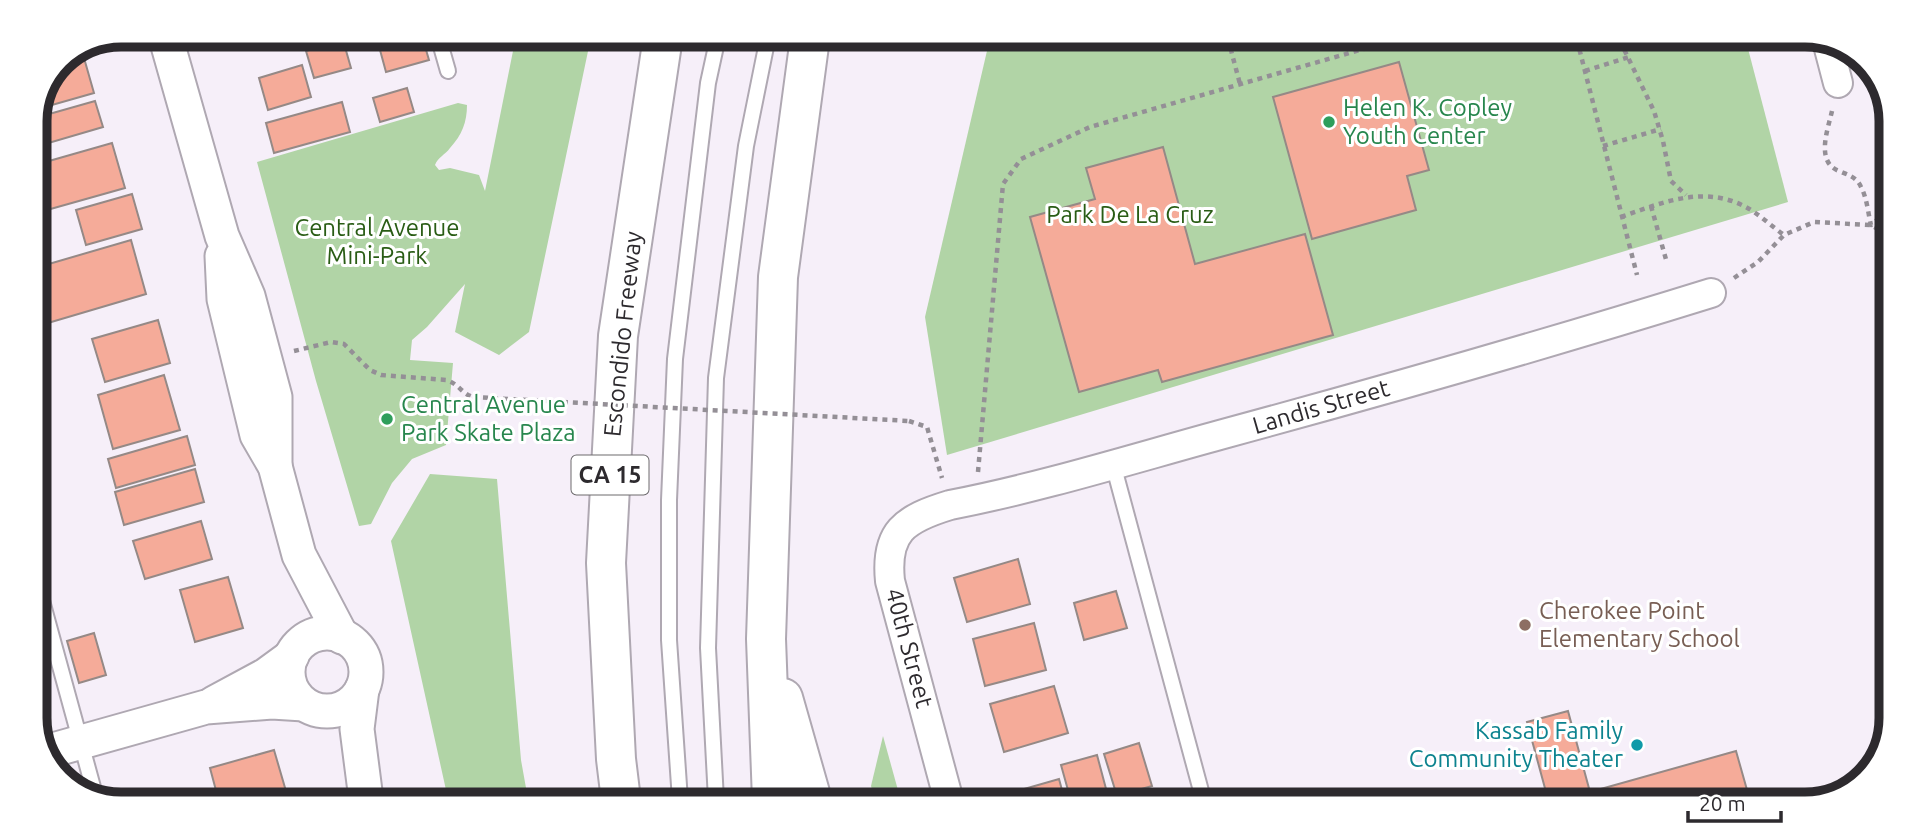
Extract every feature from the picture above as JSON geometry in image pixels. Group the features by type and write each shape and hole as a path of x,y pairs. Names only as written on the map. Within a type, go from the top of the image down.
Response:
{"highway":[{"name":"Escondido Freeway","path":"620,792 606,563 618,336 661,47"},
{"path":"772,792 766,639 778,277 809,47"},
{"path":"766,639 810,792"}],"street":[{"path":"167,47 222,236 248,296 275,397 275,466"},
{"path":"1829,52 1838,83"},
{"path":"222,236 224,299 239,366 257,435 275,466 299,555 302,607 296,650 288,669 289,682 295,695 308,706 333,737 363,792"},
{"name":"Landis Street","path":"951,506 1349,400 1711,293"},
{"name":"40th Street","path":"947,792 890,582 888,557 895,537 910,521 951,506"},
{"path":"299,555 342,637"},
{"path":"206,707 266,675 320,634 342,637 353,643 361,653 365,665 366,677 357,729 365,792"},
{"path":"55,750 206,707 272,702 326,711 341,709 354,701 362,689"}],"lane":[{"path":"441,47 448,71"},
{"path":"679,792 669,640 669,500 675,372 709,83 716,47"},
{"path":"716,792 708,648 716,378 746,146 766,47"},
{"path":"1112,464 1201,792"},
{"path":"47,618 93,786"}],"path":[{"path":"1230,47 1240,84"},
{"path":"951,506 1003,184 1021,159 1090,127 1370,47"},
{"path":"1579,47 1637,275"},
{"path":"1623,47 1661,129 1671,181 1686,195"},
{"path":"1584,71 1629,57"},
{"path":"1838,83 1825,152 1828,163 1835,170 1852,176 1861,186 1871,225"},
{"path":"1603,146 1661,129"},
{"path":"1620,217 1686,195 1713,197 1743,206 1784,235"},
{"path":"1651,206 1667,262"},
{"path":"1871,225 1879,218"},
{"path":"1758,262 1784,235 1814,222 1871,225 1879,230"},
{"path":"265,359 331,342 344,344 381,376 446,380 473,397 909,421 928,427 951,506"}],"green space":[{"name":"Central Avenue Mini-Park","path":"514,47 589,47 529,332 499,355 455,332 465,284 412,340 410,360 453,363 446,445 412,459 392,483 371,524 359,526 316,381 257,162 458,103 467,105 463,128 435,165 439,170 450,168 479,175 485,191"},
{"name":"Park De La Cruz","path":"988,47 1748,47 1788,202 947,455 925,317"},
{"path":"430,474 497,479 521,760 527,792 446,792 391,541"},
{"path":"883,736 899,792 873,792 871,786"}],"building":[{"path":"319,47 345,47 351,68 314,78 306,51"},
{"path":"379,47 425,47 429,60 386,72"},
{"path":"84,57 94,93 49,106 63,76"},
{"path":"1399,62 1429,170 1407,176 1416,210 1312,239 1273,97"},
{"path":"302,65 311,97 268,110 259,78"},
{"path":"407,88 414,112 380,122 373,98"},
{"path":"95,101 103,127 47,143 48,114"},
{"path":"342,102 350,132 274,153 266,123"},
{"path":"112,143 125,188 47,210 47,162"},
{"path":"1163,147 1195,264 1305,234 1333,335 1162,382 1158,370 1079,392 1030,217 1095,199 1086,168"},
{"path":"132,194 142,229 86,245 76,210"},
{"path":"131,240 146,294 48,323 47,264"},
{"path":"158,320 170,363 105,382 92,339"},
{"path":"164,375 180,430 113,449 98,395"},
{"path":"187,436 195,465 116,488 108,459"},
{"path":"195,469 204,502 124,525 115,492"},
{"path":"201,521 212,559 145,579 133,541"},
{"path":"1018,559 1030,604 967,622 954,578"},
{"path":"228,577 243,628 195,642 180,590"},
{"path":"1116,591 1127,628 1084,640 1074,603"},
{"path":"1034,623 1046,670 985,686 973,639"},
{"path":"94,633 106,675 79,683 67,641"},
{"path":"1054,686 1068,733 1004,752 990,704"},
{"path":"1568,711 1590,792 1546,792 1527,722"},
{"path":"1139,743 1152,786 1131,792 1116,792 1104,754"},
{"path":"274,750 286,792 216,792 210,768"},
{"path":"1736,751 1748,792 1590,792"},
{"path":"1097,755 1107,792 1068,792 1061,765"},
{"path":"1059,779 1063,792 1017,792"}],"place":[{"name":"Helen K. Copley Youth Center","path":"1329,122"},
{"name":"Central Avenue Park Skate Plaza","path":"387,419"},
{"name":"Cherokee Point Elementary School","path":"1525,625"},
{"name":"Kassab Family Community Theater","path":"1637,745"}]}
